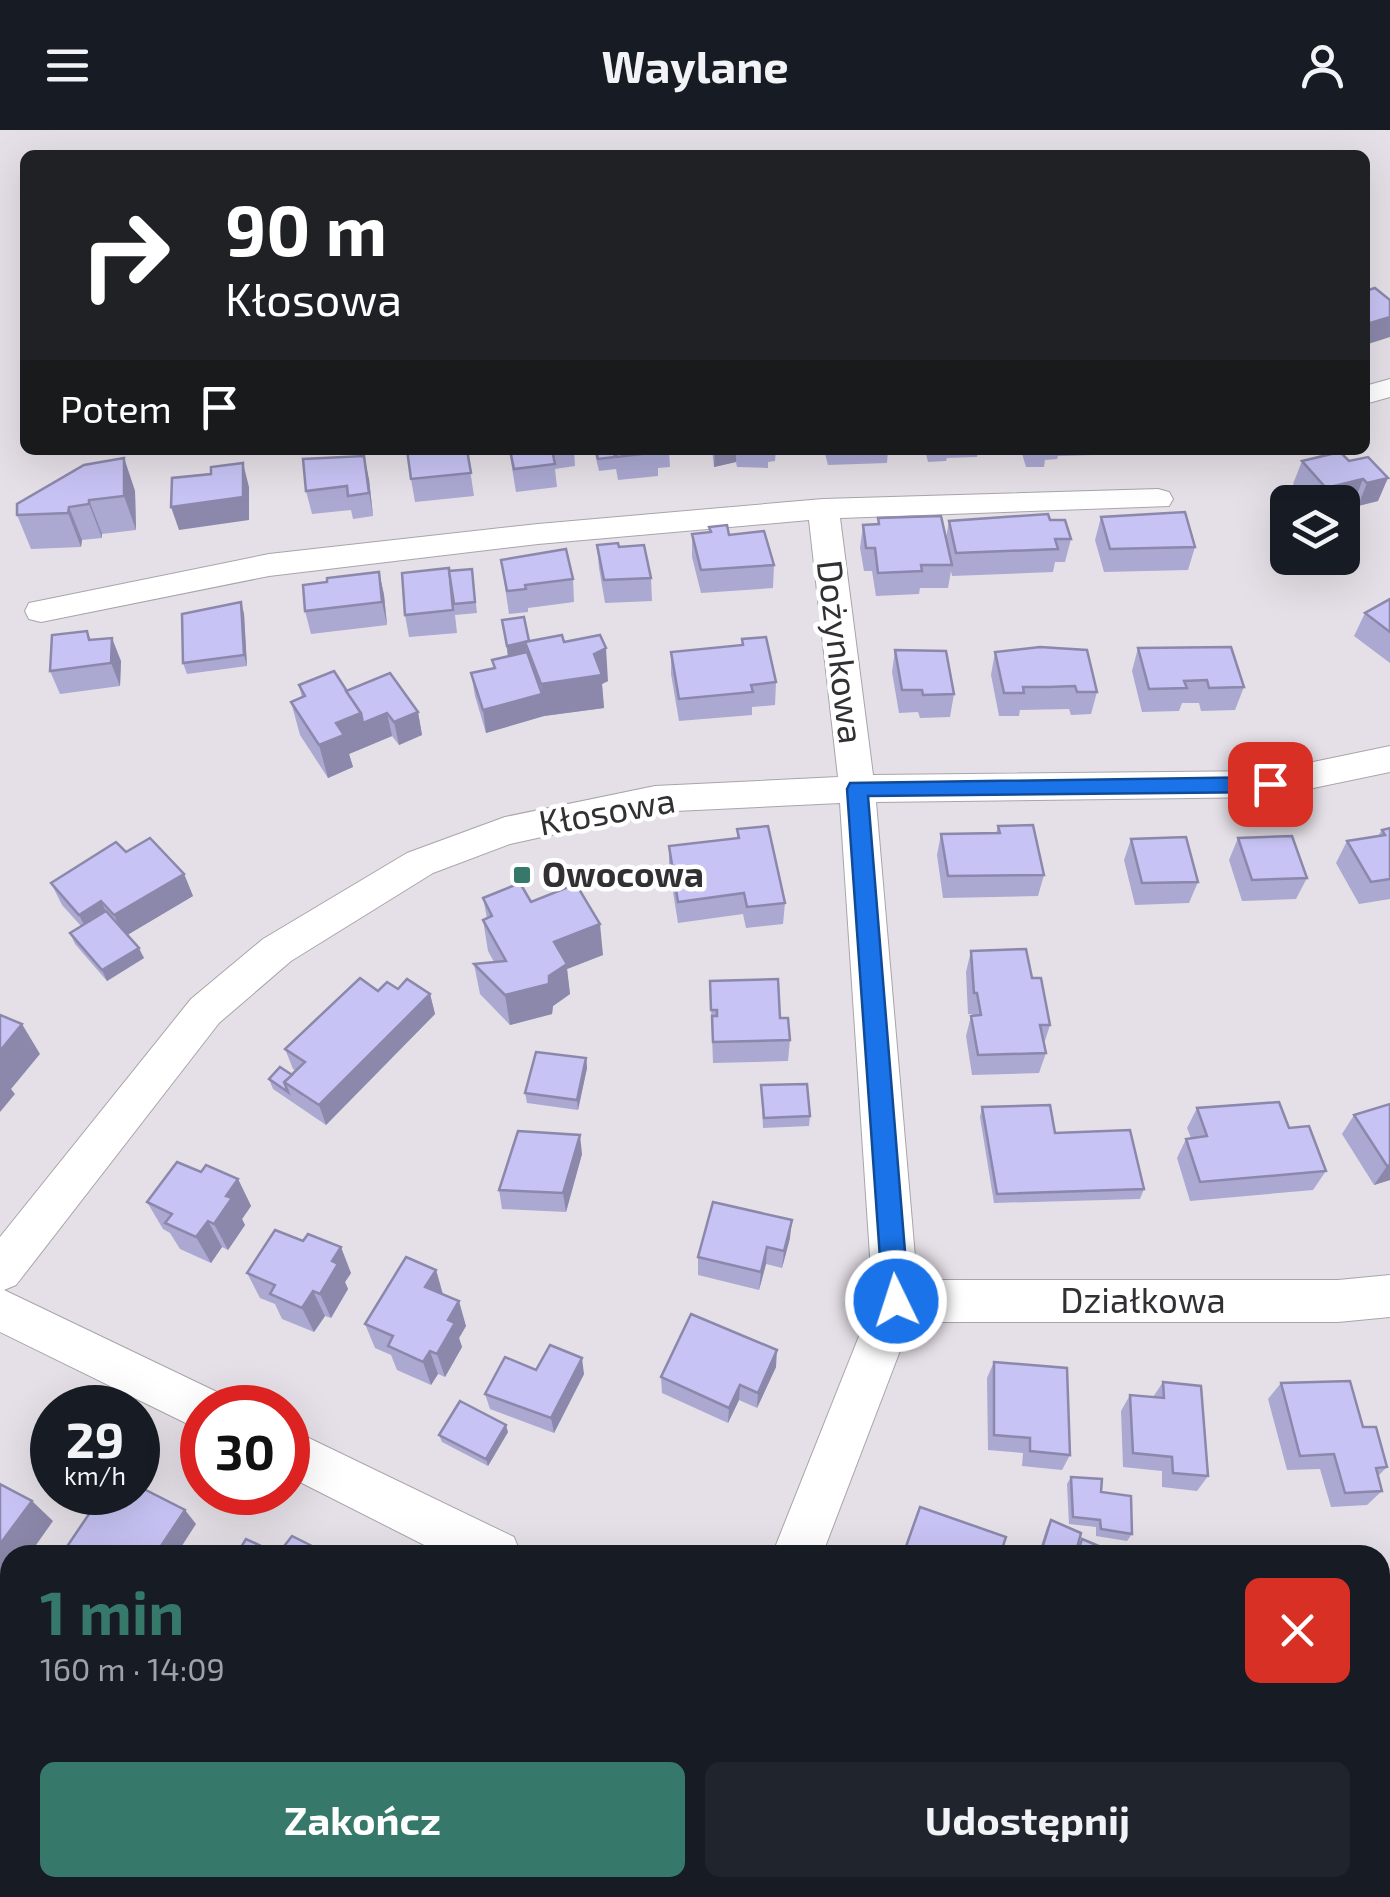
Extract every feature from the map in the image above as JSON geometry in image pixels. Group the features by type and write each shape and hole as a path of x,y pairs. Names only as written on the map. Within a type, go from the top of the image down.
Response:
{"street":[{"name":"Dożynkowa","path":"41,611 269,565 538,534 822,509 1158,500"},
{"name":"Dożynkowa","path":"802,1545 896,1301 857,789 822,509"},
{"name":"Kłosowa","path":"0,1271 205,1012 278,950 420,862 504,832 656,799 857,789 1270,784 1390,759"},
{"name":"Działkowa","path":"896,1301 1338,1301 1390,1296"},
{"path":"0,1309 180,1398"},
{"path":"310,1463 476,1545"}],"building":[{"path":"1375,288 1390,300 1390,317 1370,323 1370,290"},
{"path":"408,455 468,455 471,473 411,479"},
{"path":"511,455 553,455 555,464 514,469"},
{"path":"1327,455 1343,455 1349,461 1368,457 1388,478 1367,483 1363,479 1323,485 1302,461"},
{"path":"364,456 369,493 348,496 347,486 306,491 303,459"},
{"path":"124,458 124,496 89,500 89,504 69,507 68,513 17,515 17,504 84,465"},
{"path":"243,463 243,497 171,507 172,478 211,474 211,467"},
{"path":"1185,512 1195,547 1110,549 1101,517"},
{"path":"1048,514 1050,520 1065,520 1071,539 1055,539 1058,549 956,553 949,521"},
{"path":"941,516 952,565 921,565 922,571 878,573 875,548 866,548 863,525 879,524 878,518"},
{"path":"727,525 729,535 764,531 774,565 701,570 692,534"},
{"path":"618,543 619,547 644,545 651,578 604,580 597,545"},
{"path":"566,549 573,579 507,591 501,560"},
{"path":"449,568 453,610 405,615 402,573"},
{"path":"472,569 475,602 454,604 449,571"},
{"path":"379,572 382,602 305,611 303,585"},
{"path":"1390,599 1390,632 1365,613"},
{"path":"241,602 244,655 183,663 182,614"},
{"path":"524,617 529,641 507,646 502,620"},
{"path":"87,631 89,640 112,638 111,663 50,671 52,635"},
{"path":"562,635 564,642 600,635 606,648 594,654 602,675 541,684 525,642"},
{"path":"766,637 776,682 751,685 753,692 679,699 671,652 743,645 742,639"},
{"path":"1040,647 1087,650 1097,692 1077,692 1075,686 1023,687 1024,693 1004,693 995,652"},
{"path":"1231,647 1244,687 1209,688 1207,680 1184,681 1187,688 1149,689 1138,648"},
{"path":"895,650 946,651 954,694 923,695 922,690 902,690"},
{"path":"527,652 542,694 483,710 471,673 495,668 492,660"},
{"path":"334,671 361,713 336,723 344,735 319,745 291,702 305,696 299,685"},
{"path":"390,673 418,712 394,722 387,713 363,723 346,691"},
{"path":"1033,825 1044,875 948,876 941,834 1000,833 998,826"},
{"path":"768,826 785,903 747,907 744,893 678,902 669,846 739,838 737,829"},
{"path":"1390,828 1390,879 1371,882 1347,841 1385,835 1382,830"},
{"path":"1292,836 1307,878 1252,880 1238,838"},
{"path":"1186,837 1198,882 1142,883 1131,839"},
{"path":"150,838 184,874 114,915 101,901 79,915 51,883 116,842 126,852"},
{"path":"520,883 531,902 576,884 600,924 554,942 567,964 549,976 549,984 505,995 474,964 506,961 483,920 492,916 483,898"},
{"path":"106,911 139,948 102,970 70,933"},
{"path":"1026,949 1032,978 1041,978 1050,1025 1040,1025 1046,1053 978,1055 971,1016 981,1015 974,993 971,951"},
{"path":"360,978 378,991 387,982 398,989 407,979 430,994 319,1105 284,1082 305,1062 285,1049"},
{"path":"778,979 780,1018 788,1018 790,1040 713,1042 712,1016 717,1016 717,1010 711,1010 710,981"},
{"path":"0,1015 22,1024 0,1051"},
{"path":"536,1052 586,1058 577,1100 525,1093"},
{"path":"280,1067 292,1075 284,1082 288,1092 269,1079"},
{"path":"807,1084 810,1116 764,1118 761,1085"},
{"path":"1279,1102 1289,1128 1309,1126 1326,1171 1200,1182 1186,1139 1207,1136 1197,1108"},
{"path":"1390,1104 1390,1165 1387,1166 1354,1115"},
{"path":"1050,1105 1055,1133 1130,1130 1144,1189 997,1194 982,1107"},
{"path":"518,1131 580,1135 563,1193 499,1190"},
{"path":"177,1162 201,1172 206,1165 238,1179 226,1196 232,1198 214,1224 208,1221 196,1237 165,1223 172,1214 147,1202"},
{"path":"713,1202 792,1220 784,1251 767,1247 761,1272 698,1257"},
{"path":"275,1230 303,1241 308,1234 341,1247 332,1261 338,1264 320,1294 313,1291 302,1308 270,1294 275,1285 247,1273"},
{"path":"406,1257 436,1270 425,1287 459,1301 448,1320 455,1323 437,1354 430,1351 423,1362 388,1346 393,1336 365,1324"},
{"path":"691,1314 777,1350 758,1393 740,1385 729,1408 661,1377"},
{"path":"550,1345 582,1358 551,1418 485,1394 505,1357 536,1370"},
{"path":"994,1362 1067,1368 1070,1455 1030,1451 1030,1438 994,1435"},
{"path":"1350,1381 1363,1427 1376,1427 1387,1467 1376,1468 1382,1491 1345,1493 1334,1454 1300,1456 1281,1383"},
{"path":"1163,1382 1201,1386 1208,1476 1173,1473 1172,1457 1133,1453 1130,1395 1164,1398"},
{"path":"460,1401 506,1425 486,1459 439,1435"},
{"path":"1071,1477 1102,1479 1101,1492 1131,1496 1132,1534 1101,1529 1100,1520 1073,1517"},
{"path":"0,1484 30,1500 30,1504 0,1544"},
{"path":"160,1497 180,1507 182,1515 162,1545 68,1545 88,1515 160,1515"},
{"path":"920,1507 1006,1537 1003,1545 907,1545"},
{"path":"1051,1520 1081,1533 1078,1545 1043,1545"},
{"path":"292,1536 310,1545 285,1545"}],"place":[{"name":"Owocowa","path":"522,875"}],"route":[{"path":"896,1301 857,789 1270,784"}]}
